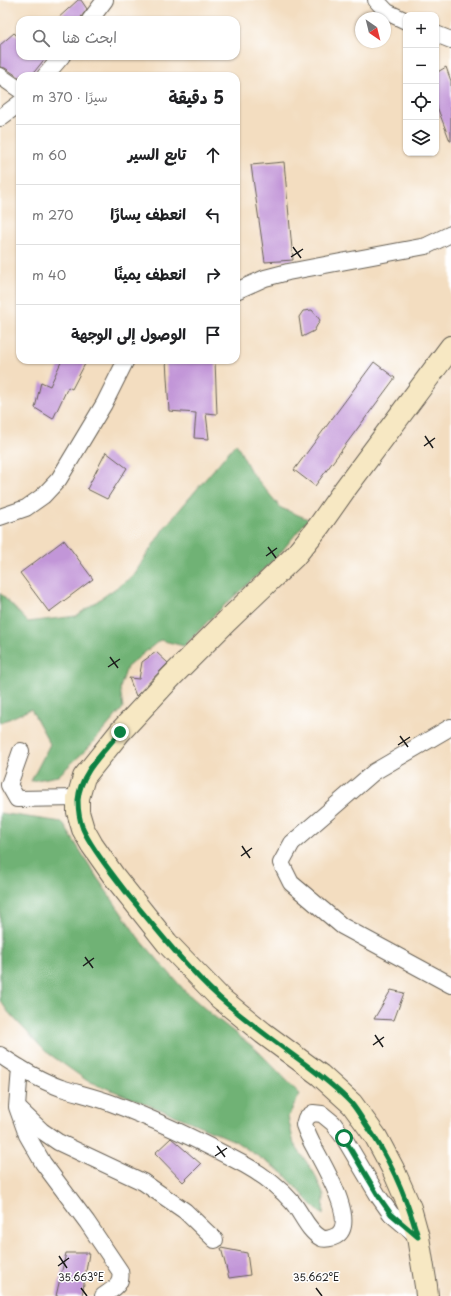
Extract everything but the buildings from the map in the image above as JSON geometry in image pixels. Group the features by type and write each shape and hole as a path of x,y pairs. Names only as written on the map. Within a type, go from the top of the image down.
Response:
{"main road":[{"path":"426,1296 426,1286 418,1237 410,1208 394,1169 376,1137 352,1104 320,1075 263,1033 220,998 167,943 113,875 92,845 83,829 78,812 78,798 84,777 120,732 221,626 295,556 319,526 451,347"}],"street":[{"path":"93,16 105,0"},
{"path":"376,0 387,12 403,20"},
{"path":"439,35 451,40"},
{"path":"48,72 59,60"},
{"path":"0,76 16,87"},
{"path":"0,118 16,106"},
{"path":"240,289 265,278 288,272 426,246 451,234"},
{"path":"0,517 26,508 43,496 59,479 104,404 124,364"},
{"path":"451,727 374,772 292,843 280,863 291,883 342,926 451,985"},
{"path":"21,751 9,785 17,799 78,798"},
{"path":"0,1055 34,1076 60,1087 110,1102 157,1121 259,1172 293,1203 315,1234 323,1238 330,1238 338,1235 342,1227 343,1218 340,1204 334,1186 304,1125 306,1118 313,1113 322,1114 333,1123 344,1138 379,1197 391,1214 418,1237"},
{"path":"20,1068 16,1107 27,1135 43,1163 87,1222 120,1271 121,1277 119,1284 103,1296"},
{"path":"16,1107 42,1131 58,1142 143,1182 185,1211 215,1240"}],"green space":[{"path":"236,443 251,472 281,508 308,519 277,557 213,616 184,646 160,640 127,667 120,688 123,708 89,747 58,776 31,781 50,744 31,709 0,723 0,593 28,622 76,616 133,576 164,528"},
{"path":"0,813 62,822 98,879 138,937 185,991 211,1014 257,1050 300,1094 288,1117 294,1144 314,1173 324,1196 323,1215 283,1173 235,1141 86,1080 45,1051 8,1012 0,1000"}],"route":[{"path":"120,732 84,777 78,798 78,812 83,829 92,845 113,875 167,943 220,998 263,1033 320,1075 352,1104 376,1137 394,1169 410,1208 418,1237 391,1214 379,1197 344,1138"}]}
